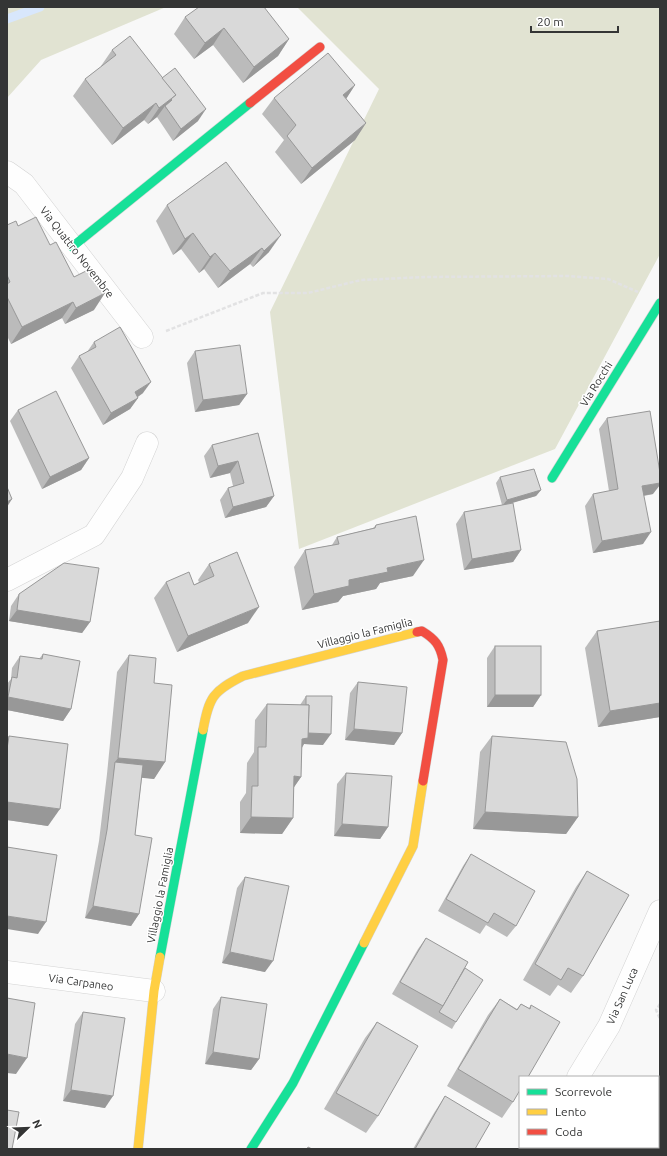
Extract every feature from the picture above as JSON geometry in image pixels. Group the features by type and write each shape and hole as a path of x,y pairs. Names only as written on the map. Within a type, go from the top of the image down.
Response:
{"street":[{"path":"72,247 320,47"},
{"name":"Via Quattro Novembre","path":"7,172 24,184 142,337"},
{"name":"Via Rocchi","path":"552,478 660,303"},
{"path":"7,580 94,535 132,478 147,443"},
{"name":"Villaggio la Famiglia","path":"138,1149 154,991 207,707 215,692 224,685 243,676 422,631 437,640 441,648 443,660 413,846 293,1083 251,1149"},
{"name":"Via San Luca","path":"579,1076 609,1026 660,911"},
{"name":"Via Carpaneo","path":"7,972 154,991"}],"path":[{"path":"142,337 172,329 263,293 308,293 361,280 424,276 568,276 608,279 640,293"},
{"path":"660,1004 656,1010 660,1019"}],"green space":[{"path":"7,7 166,7 41,60 7,98"},
{"path":"297,7 660,7 660,254 555,449 299,549 270,312 379,89"}],"building":[{"path":"199,7 264,7 289,39 254,67 224,28 205,43 185,17"},
{"path":"130,36 176,95 159,108 156,103 123,128 85,79 116,55 112,50"},
{"path":"328,53 355,85 343,95 366,123 312,168 287,136 296,125 274,98"},
{"path":"175,68 206,109 181,129 165,106 176,95 162,78"},
{"path":"226,162 281,235 264,251 262,248 230,271 215,253 210,257 193,233 185,239 167,205"},
{"path":"36,217 50,245 56,242 74,277 92,268 105,293 76,308 73,302 22,327 7,297 7,284 10,282 7,275 7,225 16,221 18,226"},
{"path":"120,327 151,382 135,392 138,398 111,413 79,356 96,347 94,342"},
{"path":"240,345 247,394 203,400 195,351"},
{"path":"56,391 89,458 50,477 18,410"},
{"path":"650,411 660,473 660,483 642,486 651,532 602,541 593,494 618,489 607,418"},
{"path":"258,433 274,496 233,507 228,488 244,483 238,461 218,466 212,445"},
{"path":"534,469 541,490 507,500 500,477"},
{"path":"7,487 12,499 7,502"},
{"path":"513,503 521,550 472,559 464,512"},
{"path":"416,516 424,560 387,568 388,572 349,580 349,586 314,594 305,550 339,544 337,537 375,528 376,525"},
{"path":"237,552 259,607 188,636 166,582 189,572 194,585 214,576 209,564"},
{"path":"64,563 99,568 90,622 17,610 19,594"},
{"path":"660,621 660,703 610,711 597,631"},
{"path":"495,646 541,646 541,695 495,695"},
{"path":"43,654 80,661 71,709 8,697 12,677 17,678 20,656 42,659"},
{"path":"129,655 156,658 154,683 172,685 165,762 118,758"},
{"path":"358,682 407,687 402,733 354,729"},
{"path":"306,696 332,696 331,734 308,733 309,705 306,705"},
{"path":"267,704 309,705 308,738 302,739 301,777 294,776 293,818 251,817 252,786 258,786 258,747 266,747"},
{"path":"9,736 68,744 60,809 7,802 7,749"},
{"path":"492,736 566,742 577,779 578,817 485,812"},
{"path":"115,762 143,765 135,835 152,838 139,914 93,906 107,830"},
{"path":"346,773 392,776 388,827 342,824"},
{"path":"7,847 57,855 46,922 7,916"},
{"path":"471,854 535,891 516,926 494,913 488,923 446,899"},
{"path":"587,871 629,895 583,976 568,968 561,980 535,964"},
{"path":"245,877 289,886 273,961 230,952"},
{"path":"426,938 468,962 443,1006 400,982"},
{"path":"465,968 483,980 456,1022 439,1012"},
{"path":"221,997 267,1004 259,1059 213,1052"},
{"path":"7,998 35,1003 27,1058 7,1054"},
{"path":"500,999 517,1010 521,1004 530,1009 531,1005 560,1022 529,1076 519,1076 519,1092 513,1102 458,1069"},
{"path":"83,1012 125,1018 113,1096 71,1090"},
{"path":"377,1022 418,1046 378,1116 336,1093"},
{"path":"445,1096 490,1123 475,1149 415,1149"},
{"path":"7,1110 19,1112 12,1149 7,1149"},
{"path":"572,1148 642,1148 642,1149"}],"waterway":[{"path":"7,19 40,7"}],"traffic: fast":[{"path":"72,247 250,103"},
{"path":"552,478 660,303"},
{"path":"160,957 203,730"},
{"path":"251,1149 293,1083 364,943"}],"traffic: slow":[{"path":"203,730 210,702 214,696 225,686 243,676 417,632"},
{"path":"364,943 413,846 423,781"},
{"path":"138,1149 154,991 160,957"}],"traffic: jam":[{"path":"250,103 320,47"},
{"path":"417,632 422,631 434,640 440,650 443,660 423,781"}]}
